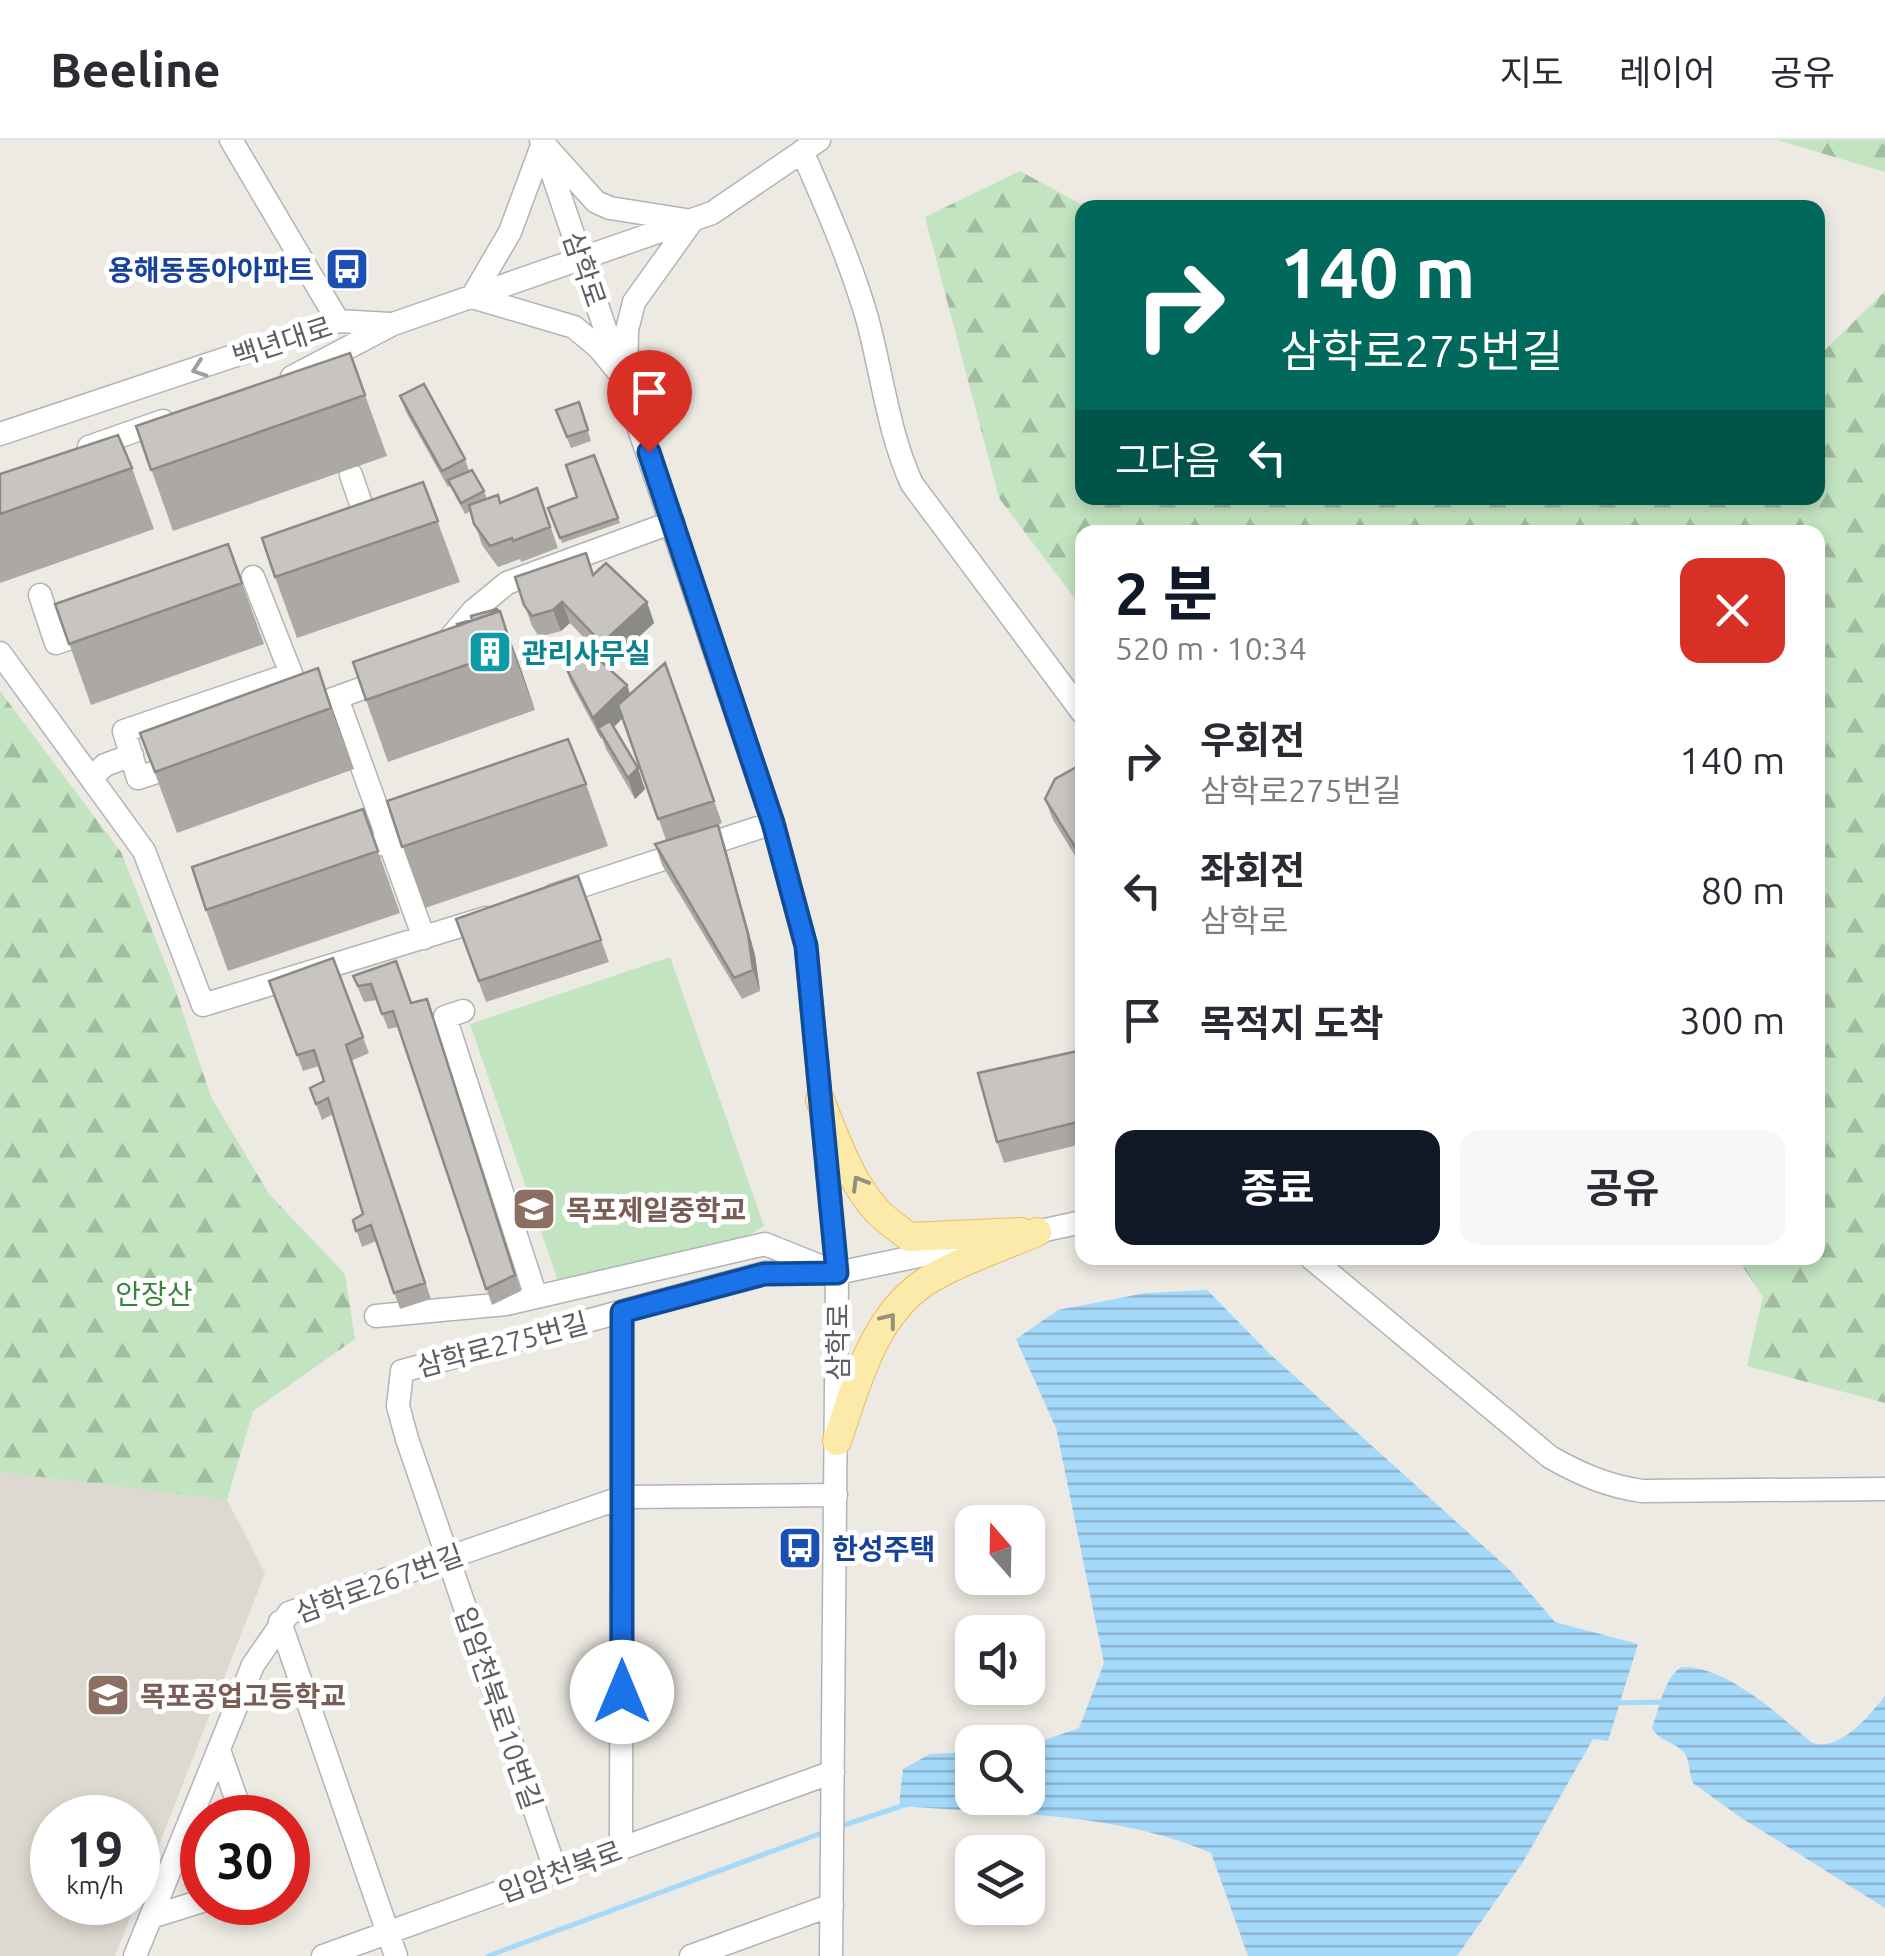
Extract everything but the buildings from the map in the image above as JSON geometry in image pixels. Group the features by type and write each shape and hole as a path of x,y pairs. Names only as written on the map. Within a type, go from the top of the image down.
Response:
{"main road":[{"path":"820,1100 839,1148 861,1188 878,1212 910,1237 1037,1232"},
{"path":"837,1441 868,1352 890,1317 924,1283 1037,1232"}],"street":[{"path":"231,140 338,321"},
{"path":"472,297 510,232 542,142 596,202 610,208 692,221"},
{"name":"삼학로","path":"542,142 773,823 806,946 837,1273 832,1905"},
{"path":"394,324 712,213 810,144 867,320 898,453 912,484 1075,703"},
{"path":"626,381 627,330 634,302 692,221"},
{"path":"472,297 574,326 626,381"},
{"name":"백년대로","path":"0,434 338,321 394,324"},
{"name":"백년대로","path":"272,384 394,324"},
{"path":"62,456 184,414"},
{"path":"351,475 373,537 356,543"},
{"path":"253,577 291,674 299,717 419,667 472,611 507,582 673,522"},
{"path":"40,594 56,643 110,625"},
{"path":"0,653 144,851 202,1005 424,938 773,823"},
{"path":"207,755 138,778 124,731 291,674"},
{"path":"337,698 424,938"},
{"path":"91,778 105,766 132,756"},
{"path":"335,859 444,821"},
{"path":"462,1011 445,1017 536,1297"},
{"name":"삼학로275번길","path":"402,1371 764,1274 837,1273 1075,1224"},
{"path":"376,1316 506,1304 764,1244 837,1273"},
{"path":"1319,1265 1550,1457 1588,1478 1642,1491 1885,1489"},
{"path":"621,1849 622,1312"},
{"name":"입암천북로10번길","path":"402,1371 398,1406 556,1872"},
{"name":"삼학로267번길","path":"160,1895 254,1665 290,1612 624,1497 836,1496"},
{"path":"280,1622 396,1956"},
{"path":"219,1750 235,1795"},
{"name":"입암천북로","path":"323,1956 797,1785 834,1760"},
{"path":"691,1956 832,1905 832,1956"},
{"name":"삼학로267번길","path":"135,1956 148,1925"}],"shaded area":[{"name":"목포공업고등학교","path":"0,1472 227,1500 265,1573 160,1843 160,1795 30,1795 30,1925 127,1925 115,1956 0,1956"}],"green space":[{"path":"1777,140 1885,140 1885,172"},
{"path":"1020,171 1075,201 1075,505 1825,505 1825,350 1885,291 1885,1403 1747,1366 1763,1297 1742,1265 1825,1265 1825,525 1075,525 1075,599 999,498 925,217"},
{"name":"안장산","path":"0,691 121,852 173,983 211,1097 269,1194 345,1274 355,1339 253,1411 227,1500 0,1472"},
{"path":"670,957 764,1226 748,1236 558,1281 470,1024"}],"water":[{"path":"1207,1290 1271,1355 1511,1571 1555,1622 1638,1644 1608,1741 1593,1739 1523,1862 1457,1956 1248,1956 1211,1853 1136,1829 1038,1815 1045,1815 1045,1740 1079,1728 1104,1663 1056,1428 1016,1339 1058,1310 1146,1293"},
{"path":"1682,1667 1699,1669 1734,1683 1812,1743 1823,1744 1843,1737 1885,1696 1885,1908 1693,1783 1683,1751 1652,1728 1666,1686"},
{"path":"955,1753 955,1809 899,1806 903,1769 930,1754"}],"waterway":[{"path":"1618,1703 1663,1702"},
{"path":"838,1827 908,1804"},
{"path":"488,1956 827,1831"}],"place":[{"name":"용해동동아아파트","path":"347,269"},
{"name":"관리사무실","path":"490,652"},
{"name":"목포제일중학교","path":"534,1209"},
{"name":"한성주택","path":"800,1548"},
{"name":"목포공업고등학교","path":"108,1695"}],"route":[{"path":"622,1692 622,1312 764,1274 837,1273 806,946 773,823 649,452"}]}
